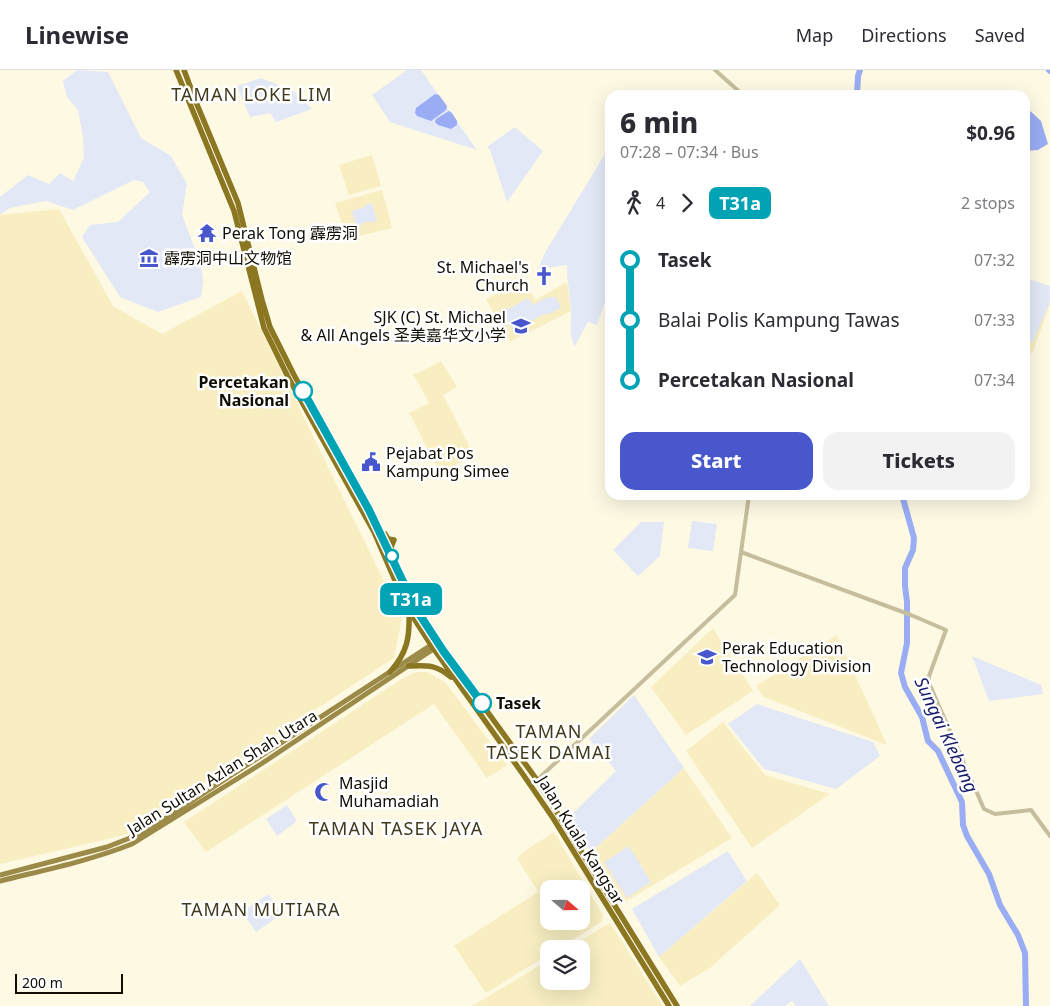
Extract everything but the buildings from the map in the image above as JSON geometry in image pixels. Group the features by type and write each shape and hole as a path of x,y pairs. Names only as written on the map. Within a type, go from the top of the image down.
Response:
{"highway":[{"name":"Jalan Kuala Kangsar","path":"176,70 234,211 264,328 288,377 370,519 387,544 416,609 439,644 528,766 677,1006"},
{"name":"Jalan Kuala Kangsar","path":"184,70 238,203 270,327 370,519 409,612 522,772 561,831 669,1006"},
{"path":"370,519 380,525 388,539 394,540 391,547 392,555"},
{"path":"387,544 385,550 398,586"},
{"path":"390,672 400,661 404,653 410,628 409,612"},
{"path":"409,666 433,666 443,670 455,679"},
{"path":"493,719 495,726 513,751 514,762 522,762 528,766"},
{"path":"522,772 530,778 537,780 536,787 561,827 561,831"}],"main road":[{"name":"Jalan Sultan Azlan Shah Utara","path":"0,875 107,847 134,836 390,672 439,644"},
{"name":"Jalan Sultan Azlan Shah Utara","path":"0,881 76,862 132,844 260,764 409,666 432,647"},
{"path":"241,768 244,769 256,762 260,764 265,752"}],"street":[{"path":"716,70 738,90"},
{"path":"537,780 734,597 748,500"},
{"path":"742,552 901,611 946,630 928,676 929,683 984,809 995,814 1031,810 1050,836"}],"shaded area":[{"path":"77,70 108,72 141,138 171,156 187,184 182,215 201,264 203,281 201,297 158,312 120,297 82,237 90,225 118,222 150,192 143,182 134,180 73,210 46,201 10,208 0,215 0,197 28,175 49,184 60,173 73,181 84,158 83,137 78,110 67,97 63,81"},
{"path":"407,70 421,70 477,150 390,122 372,95"},
{"path":"261,78 292,90 312,109 276,122 270,113 250,117 237,86"},
{"path":"515,127 543,151 507,202 490,150 487,147"},
{"path":"605,154 605,302 597,325 588,322 575,346 571,333 567,265 538,269 546,251"},
{"path":"372,155 381,186 349,195 339,165"},
{"path":"382,190 392,228 347,239 335,203"},
{"path":"372,203 377,221 362,223 362,225 356,227 352,211"},
{"path":"59,209 113,306 162,334 242,291 402,618 394,658 125,835 0,864 0,215"},
{"name":"SJK (C) St. Michael & All Angels 圣美嘉华文小学","path":"524,280 535,300 567,282 571,311 510,342 486,299"},
{"path":"1030,280 1050,286 1050,304 1033,352 1030,354"},
{"path":"1030,280 1050,286 1050,302 1033,342 1030,341"},
{"path":"556,297 561,308 549,314 544,314 513,331 503,312 528,298 533,305 545,298"},
{"path":"441,361 457,387 443,395 474,455 440,473 409,413 429,403 413,374"},
{"path":"692,521 717,524 713,551 688,548"},
{"path":"641,522 664,522 660,556 638,576 613,550"},
{"name":"Perak Education Technology Division","path":"713,628 753,691 686,735 651,687"},
{"path":"837,635 887,745 764,697 756,686"},
{"path":"972,656 1041,685 1043,694 989,701"},
{"path":"416,672 427,672 445,682 507,765 487,778 434,704 206,852 184,822 405,677"},
{"path":"634,695 684,768 591,852 569,817 616,771 589,739"},
{"path":"757,704 873,742 880,756 836,789 764,769 728,724"},
{"path":"723,722 765,775 830,794 752,848 686,751"},
{"path":"684,768 732,838 625,902 591,852"},
{"path":"287,805 297,821 277,836 266,819"},
{"path":"554,832 582,880 540,880 540,930 588,930 572,940 540,940 540,960 486,993 454,946 538,892 518,860 519,855"},
{"path":"629,846 651,882 627,898 604,862"},
{"path":"728,851 747,881 659,957 632,909"},
{"path":"757,873 780,905 710,968 680,986 659,957"},
{"path":"590,893 603,915 601,922 590,929"},
{"path":"268,894 282,914 256,932 242,912"},
{"path":"610,923 663,1006 472,1006 540,965 540,990 590,990 590,940 582,940"},
{"path":"800,959 829,1006 796,1006 792,1001 785,1006 750,1006"}],"water":[{"path":"435,94 439,95 447,106 446,110 431,121 417,116 415,113 416,108"},
{"path":"449,111 457,121 457,125 451,129 438,125 435,122 436,119"},
{"path":"1030,111 1041,121 1048,144 1038,150 1030,151"}],"waterway":[{"name":"Sungai Klebang","path":"857,90 860,70"},
{"name":"Sungai Klebang","path":"903,500 914,538 913,550 905,568 907,643 901,673 905,687 922,717 928,741 938,751 962,802 963,825 967,836 989,874 1000,905 1018,935 1025,953 1026,1006"}],"bus line":[{"name":"T31a","path":"303,391 387,544 416,609 444,652 482,703"}],"place":[{"name":"Perak Tong 霹雳洞","path":"207,233"},
{"name":"霹雳洞中山文物馆","path":"149,258"},
{"name":"St. Michael's Church","path":"544,276"},
{"name":"SJK (C) St. Michael & All Angels 圣美嘉华文小学","path":"521,326"},
{"name":"Percetakan Nasional","path":"303,391"},
{"name":"Pejabat Pos Kampung Simee","path":"371,462"},
{"name":"Perak Education Technology Division","path":"707,657"},
{"name":"Tasek","path":"482,703"},
{"name":"Masjid Muhamadiah","path":"324,792"}],"district":[{"name":"TAMAN LOKE LIM","path":"252,95"},
{"name":"TAMAN TASEK DAMAI","path":"549,742"},
{"name":"TAMAN TASEK JAYA","path":"396,829"},
{"name":"TAMAN MUTIARA","path":"261,910"}]}
